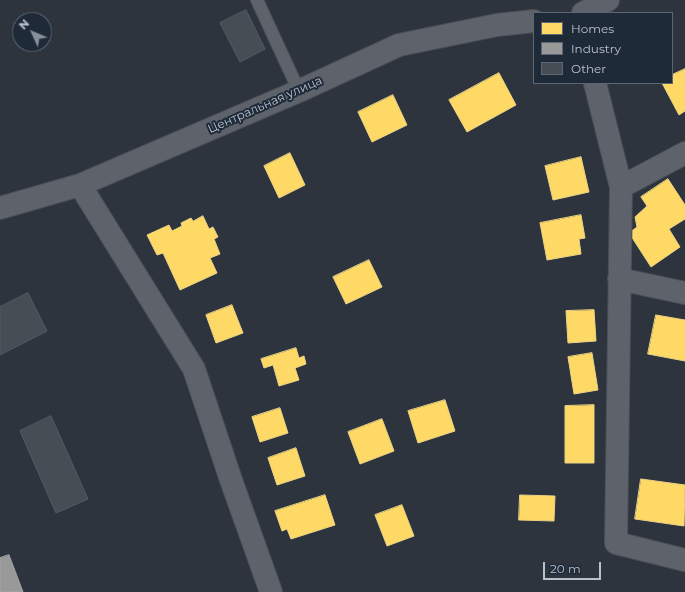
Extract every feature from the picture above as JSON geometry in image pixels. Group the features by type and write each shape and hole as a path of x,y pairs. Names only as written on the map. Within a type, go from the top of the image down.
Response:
{"street":[{"path":"586,12 608,0"},
{"name":"Центральная улица","path":"0,208 80,185 399,45 497,25 533,21"},
{"path":"595,84 621,187 616,543 685,560"},
{"path":"621,187 685,153"},
{"path":"80,185 194,369 270,592"},
{"path":"619,279 685,293"}],"lane":[{"path":"257,0 299,90"}],"building: Homes":[{"path":"685,69 685,111 679,115 663,84 673,84 673,75"},
{"path":"499,73 516,105 467,132 449,100"},
{"path":"393,95 407,125 372,142 358,112"},
{"path":"290,153 305,185 279,198 264,166"},
{"path":"581,157 589,192 553,200 545,166"},
{"path":"668,179 685,205 685,219 669,229 680,247 651,267 629,233 637,227 635,217 647,206 641,197"},
{"path":"581,215 585,238 579,239 581,254 547,260 540,223"},
{"path":"203,216 209,229 213,227 218,237 214,239 220,254 210,258 217,273 180,290 163,253 157,255 147,235 169,225 172,231 182,226 181,223 191,218 193,221"},
{"path":"369,260 382,287 346,304 333,277"},
{"path":"232,305 243,333 216,343 206,315"},
{"path":"594,310 596,341 568,343 566,311"},
{"path":"656,315 685,320 685,361 648,354"},
{"path":"296,348 299,358 304,356 306,364 295,368 299,380 279,386 273,365 264,368 261,359"},
{"path":"592,353 598,390 574,394 568,357"},
{"path":"445,400 455,431 418,443 408,411"},
{"path":"594,405 594,463 565,463 565,406"},
{"path":"280,408 288,433 260,442 252,417"},
{"path":"382,419 394,451 360,464 348,432"},
{"path":"296,448 305,476 277,485 268,458"},
{"path":"641,479 685,485 684,526 635,519"},
{"path":"325,495 335,525 291,539 287,529 282,531 275,511"},
{"path":"520,495 555,496 554,521 519,520"},
{"path":"402,505 414,536 387,546 375,515"}],"building: Industry":[{"path":"9,555 23,592 0,592 0,558"}],"building: Other":[{"path":"246,10 265,49 240,62 220,23"},
{"path":"28,293 47,331 0,355 0,307"},
{"path":"51,416 88,499 56,513 20,431"}]}
